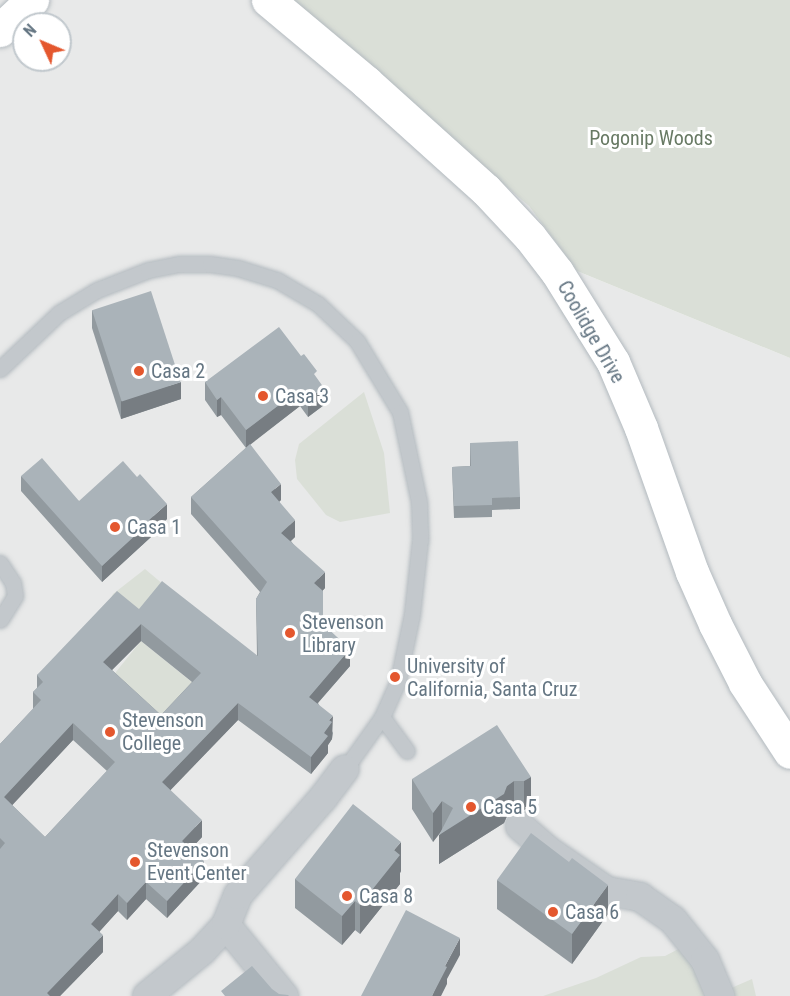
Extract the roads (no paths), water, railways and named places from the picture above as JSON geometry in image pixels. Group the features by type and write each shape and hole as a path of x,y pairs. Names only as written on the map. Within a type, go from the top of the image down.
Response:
{"street":[{"path":"0,30 32,0"},
{"name":"Coolidge Drive","path":"268,0 366,82 486,190 530,237 557,272 613,362 641,428 692,572 715,624 745,683 790,752"},
{"path":"147,996 202,951 226,925 238,895 323,798 345,769"},
{"path":"520,826 546,849 607,891 640,897 673,920 705,960 720,996"},
{"path":"226,925 284,996"}],"lane":[{"path":"0,369 59,313 97,290 160,266 210,264 267,277 302,292 338,320 357,340 399,412 419,502 420,540 412,614 398,681 381,717 345,769"},
{"path":"0,563 14,583 15,596 0,620"},
{"path":"381,717 406,751"}],"place":[{"name":"Casa 2","path":"139,371"},
{"name":"Casa 3","path":"263,396"},
{"name":"Casa 1","path":"115,527"},
{"name":"Stevenson Library","path":"290,633"},
{"name":"University of California, Santa Cruz","path":"395,677"},
{"name":"Stevenson College","path":"110,732"},
{"name":"Casa 5","path":"471,807"},
{"name":"Stevenson Event Center","path":"135,862"},
{"name":"Casa 8","path":"347,896"},
{"name":"Casa 6","path":"553,912"}],"park label":[{"name":"Pogonip Woods","path":"651,138"}]}
